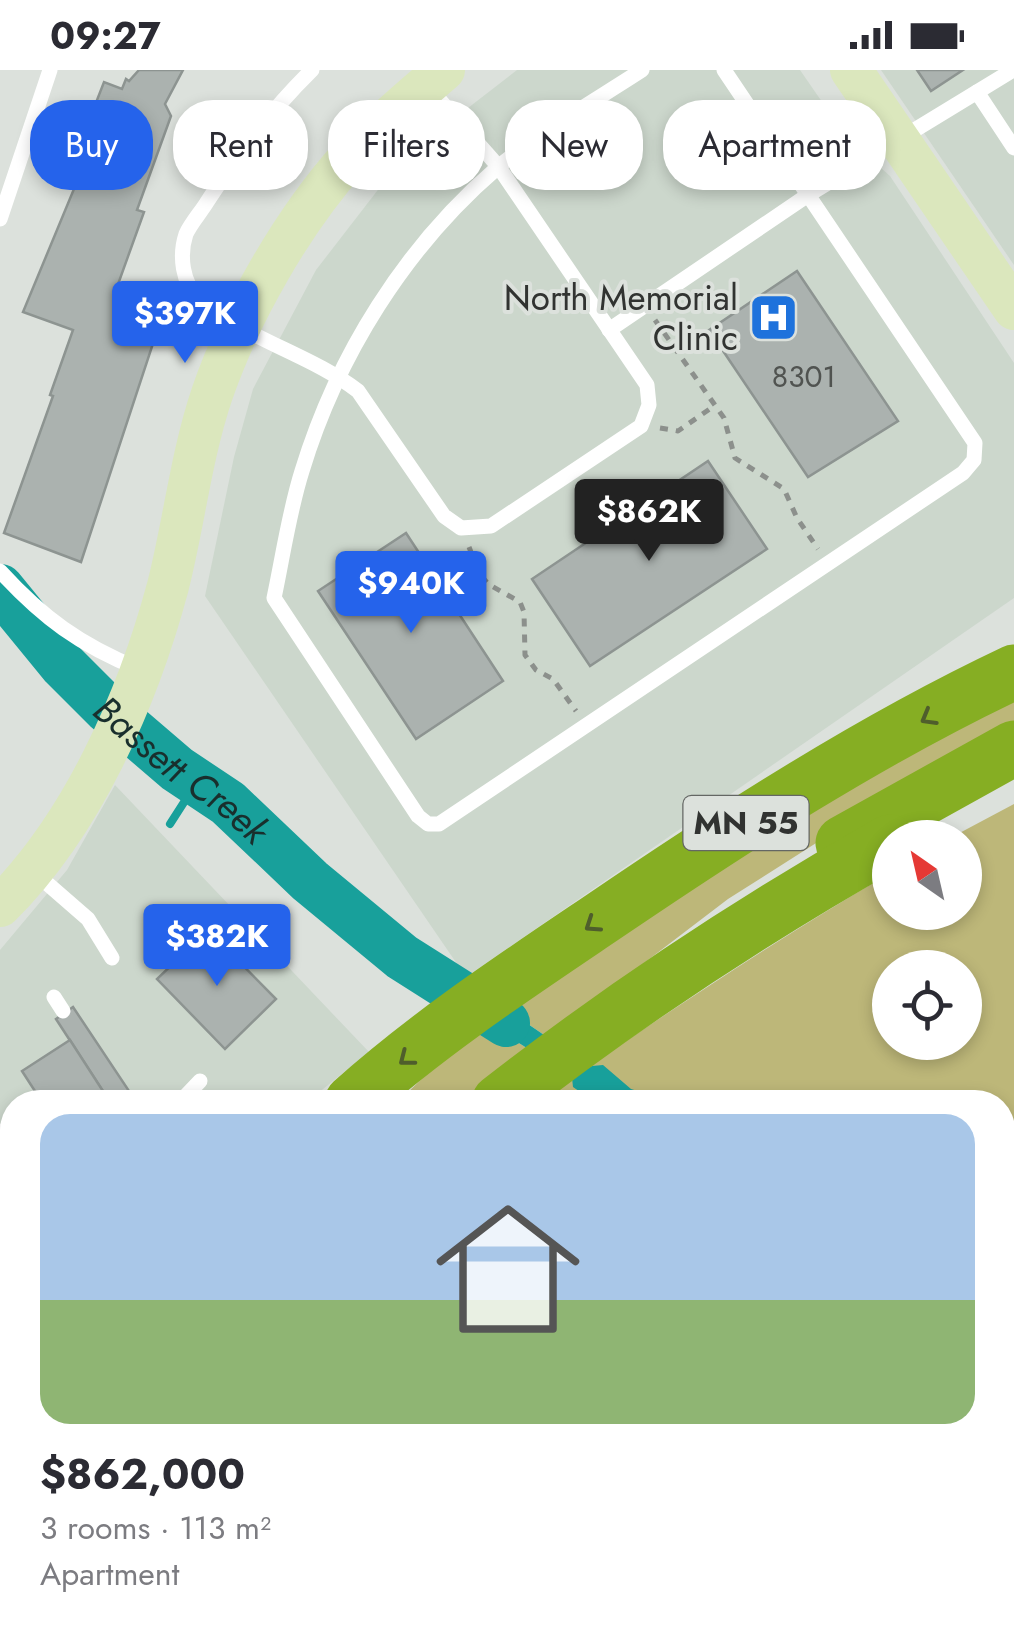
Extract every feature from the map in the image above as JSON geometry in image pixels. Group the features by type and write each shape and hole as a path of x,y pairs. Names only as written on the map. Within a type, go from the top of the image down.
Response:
{"highway":[{"name":"MN 55","path":"367,1090 476,1005 756,817 1003,674"},
{"path":"656,988 720,919 900,810 1014,748"},
{"path":"930,820 1014,773"},
{"name":"MN 55","path":"515,1090 656,988 872,852"}],"street":[{"path":"852,70 1014,309"},
{"path":"0,906 63,828 98,770 142,672 168,585 212,393 242,326 317,197 348,159 440,75"}],"lane":[{"path":"0,219 50,70"},
{"path":"312,70 240,150 186,235 186,284 200,300 339,376 358,391 444,516 461,528 490,526 641,426 649,404 646,385 440,75"},
{"path":"642,70 498,166 434,228 378,305 339,376 300,474 274,598 418,816 428,824 438,824 963,473 974,460 976,444 724,70"},
{"path":"609,330 808,195 1013,70"},
{"path":"977,92 1014,148"},
{"path":"0,571 36,610 101,654 142,672"},
{"path":"31,869 88,919 112,958"},
{"path":"191,1090 200,1081"}],"path":[{"path":"645,305 724,418 735,458 784,489 796,518 828,563"},
{"path":"641,426 678,430 714,406"},
{"path":"461,528 479,573 488,584 520,602 524,612 525,655 536,670 553,679 586,725"}],"shaded area":[{"path":"517,70 800,70 821,100 663,100 663,190 886,190 886,172 890,176 1014,363 1014,598 466,977 205,596 234,457 253,389 316,270 378,190 485,190 485,100 478,100"},
{"path":"881,70 1014,70 1014,265"},
{"path":"1014,697 1014,733 824,838 728,899 547,1037 506,1009 708,869"},
{"path":"115,785 369,1052 322,1090 0,1090 0,950 67,870"},
{"path":"1014,804 1014,1090 555,1090 711,984 872,884 872,930 982,930 982,821"},
{"path":"487,1023 530,1050 478,1090 410,1090"}],"water":[{"path":"506,1009 547,1037 530,1050 487,1023"},
{"path":"603,1065 634,1090 573,1087 572,1078 592,1066"}],"building":[{"path":"139,70 183,70 165,104 171,116 153,166 153,100 97,100 104,82 122,89 126,79 129,81"},
{"path":"917,70 963,70 931,91"},
{"path":"74,190 144,190 137,210 144,212 117,287 127,291 129,285 145,292 143,296 166,304 81,562 4,533 73,330 23,312"},
{"path":"797,271 898,421 808,477 709,330"},
{"path":"708,461 767,549 590,666 532,579"},
{"path":"406,533 503,681 416,739 318,591"},
{"path":"208,930 276,999 225,1049 157,979"},
{"path":"73,1007 128,1090 102,1090 56,1019"},
{"path":"70,1040 102,1090 34,1090 22,1071"}],"waterway":[{"name":"Bassett Creek","path":"0,588 63,665 107,709 177,769 228,803 310,881 402,957 506,1023"},
{"path":"170,824 197,782"}],"place":[{"name":"North Memorial Clinic","path":"773,318"}]}
